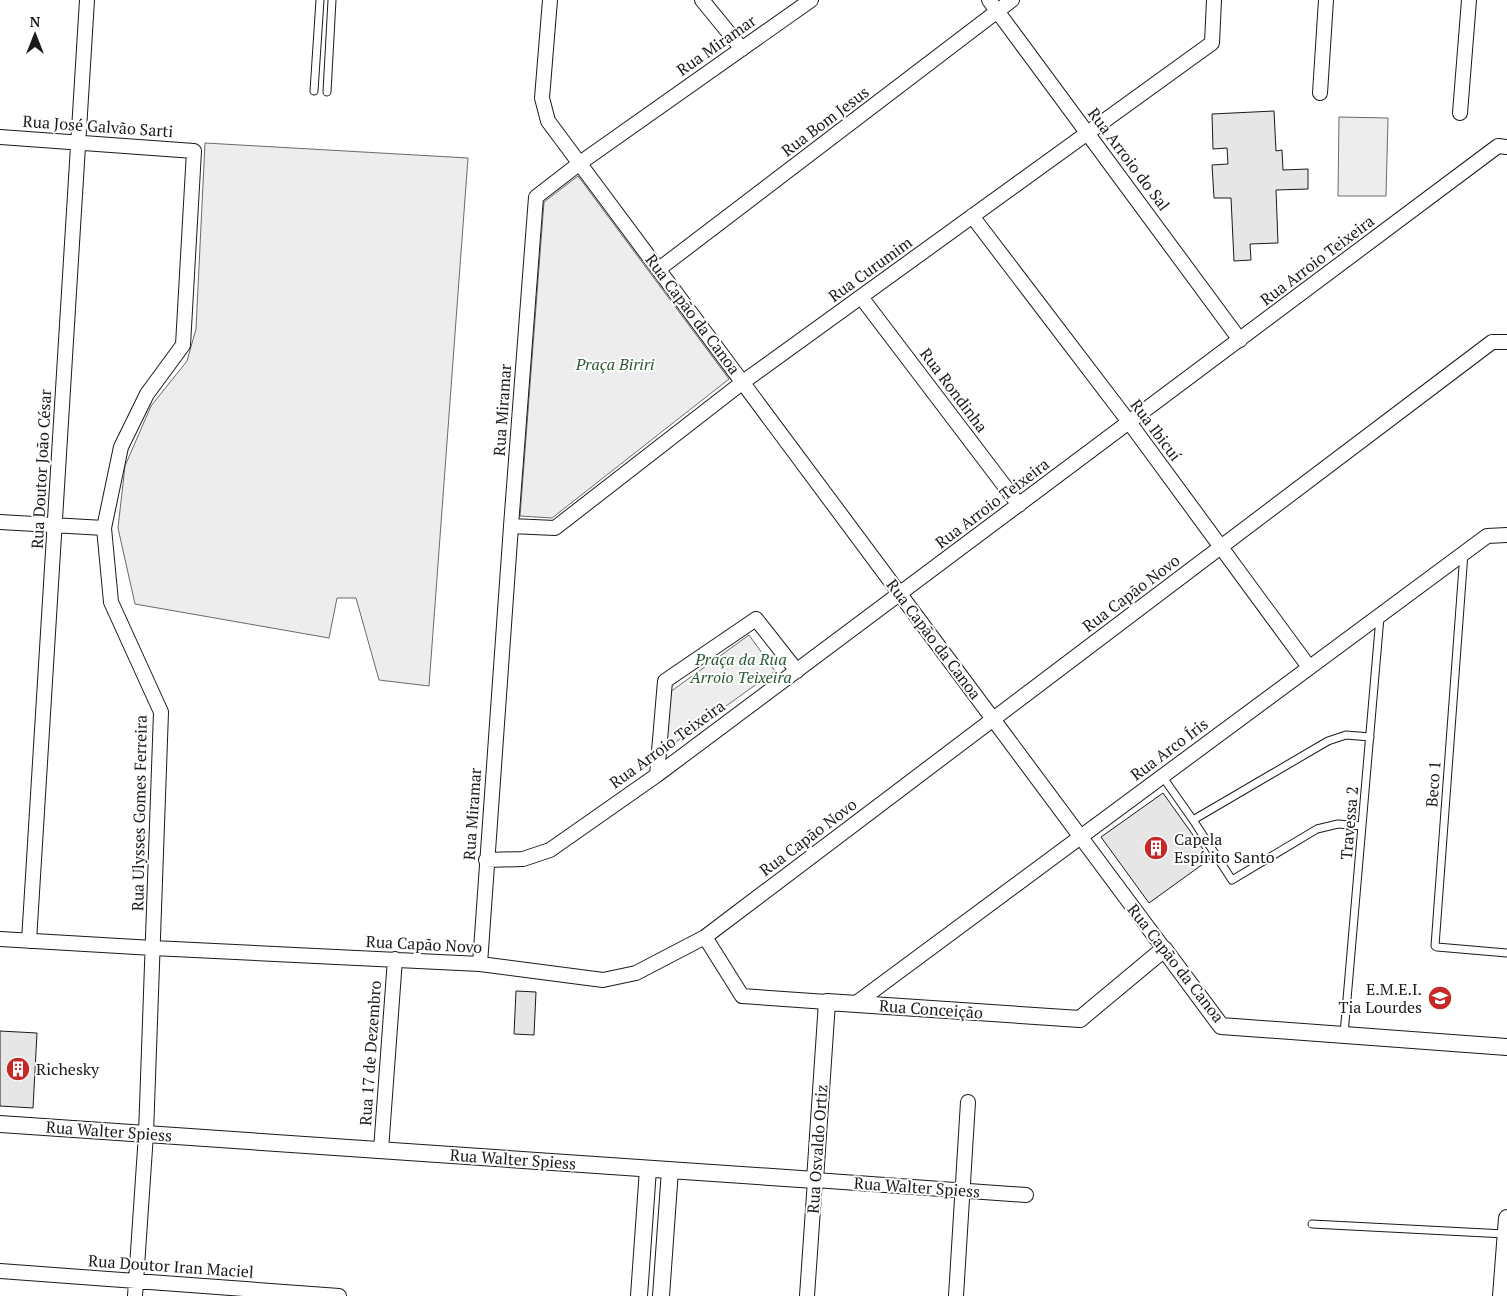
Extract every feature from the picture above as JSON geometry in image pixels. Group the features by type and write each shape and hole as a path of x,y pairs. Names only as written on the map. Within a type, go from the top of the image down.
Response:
{"street":[{"name":"Rua Doutor João César","path":"29,941 87,0"},
{"name":"Rua Capão da Canoa","path":"550,0 542,98 548,121 1221,1026 1507,1047"},
{"path":"702,0 742,49"},
{"name":"Rua Miramar","path":"480,964 486,860 536,197 580,162 811,0"},
{"name":"Rua Bom Jesus","path":"659,269 993,6 1012,0"},
{"name":"Rua Curumim","path":"511,526 555,528 743,382 1212,43 1214,0"},
{"path":"1320,93 1326,0"},
{"path":"1460,113 1469,0"},
{"name":"Rua Arroio do Sal","path":"993,6 1240,340"},
{"name":"Rua José Galvão Sarti","path":"0,137 194,151"},
{"name":"Rua Arroio Teixeira","path":"486,860 523,859 550,850 657,775 1498,146 1507,147"},
{"name":"Rua Ulysses Gomes Ferreira","path":"135,1296 146,1134 160,712 111,602 104,528 121,447 147,394 183,345 194,151"},
{"name":"Rua Ibicuí","path":"972,216 1129,422 1310,667"},
{"name":"Rua Rondinha","path":"861,297 1018,505"},
{"name":"Rua Capão Novo","path":"0,939 480,964 603,980 636,973 705,937 1492,342 1507,342"},
{"path":"0,522 104,528"},
{"name":"Rua Arco Íris","path":"855,1004 1464,552 1487,536 1507,535"},
{"path":"657,775 665,681 756,618 797,671"},
{"name":"Rua Conceição","path":"705,937 742,996 1080,1019 1164,949"},
{"name":"Rua 17 de Dezembro","path":"381,1150 395,960"},
{"name":"Rua Osvaldo Ortiz","path":"806,1296 827,1002"},
{"path":"956,1296 968,1102"},
{"name":"Rua Walter Spiess","path":"0,1124 1026,1195"},
{"path":"639,1296 648,1169"},
{"path":"661,1296 670,1170"},
{"path":"1501,1296 1507,1218"},
{"name":"Rua Doutor Iran Maciel","path":"0,1271 338,1296"}],"lane":[{"path":"314,91 320,0"},
{"path":"327,92 332,0"},
{"name":"Beco 1","path":"1464,552 1435,946 1507,953"},
{"name":"Travessa 2","path":"1344,1035 1380,614"},
{"path":"1193,820 1328,741 1346,735 1370,737"},
{"path":"1162,776 1232,880 1317,829 1338,824 1362,826"},
{"path":"1312,1224 1506,1235"}],"shaded area":[{"path":"1339,117 1388,118 1386,196 1338,196"},
{"path":"205,143 468,158 429,686 379,680 356,598 337,598 329,638 135,604 118,528 125,466 151,406 187,361 196,329"},
{"name":"Praça Biriri","path":"578,176 729,379 552,518 520,516 544,202"},
{"name":"Praça da Rua Arroio Teixeira","path":"749,635 775,671 666,749 670,692"}],"building":[{"path":"1274,111 1276,151 1282,150 1283,170 1308,169 1308,189 1276,190 1278,243 1250,244 1251,260 1234,261 1231,198 1214,198 1212,165 1228,164 1227,148 1213,149 1212,114"},
{"name":"Capela Espírito Santo","path":"1163,793 1210,859 1149,903 1101,837"},
{"path":"516,991 536,992 534,1035 514,1034"},
{"name":"Richesky","path":"0,1031 37,1033 33,1108 0,1106"}],"place":[{"name":"Capela Espírito Santo","path":"1156,848"},
{"name":"E.M.E.I. Tia Lourdes","path":"1440,998"},
{"name":"Richesky","path":"18,1069"}]}
